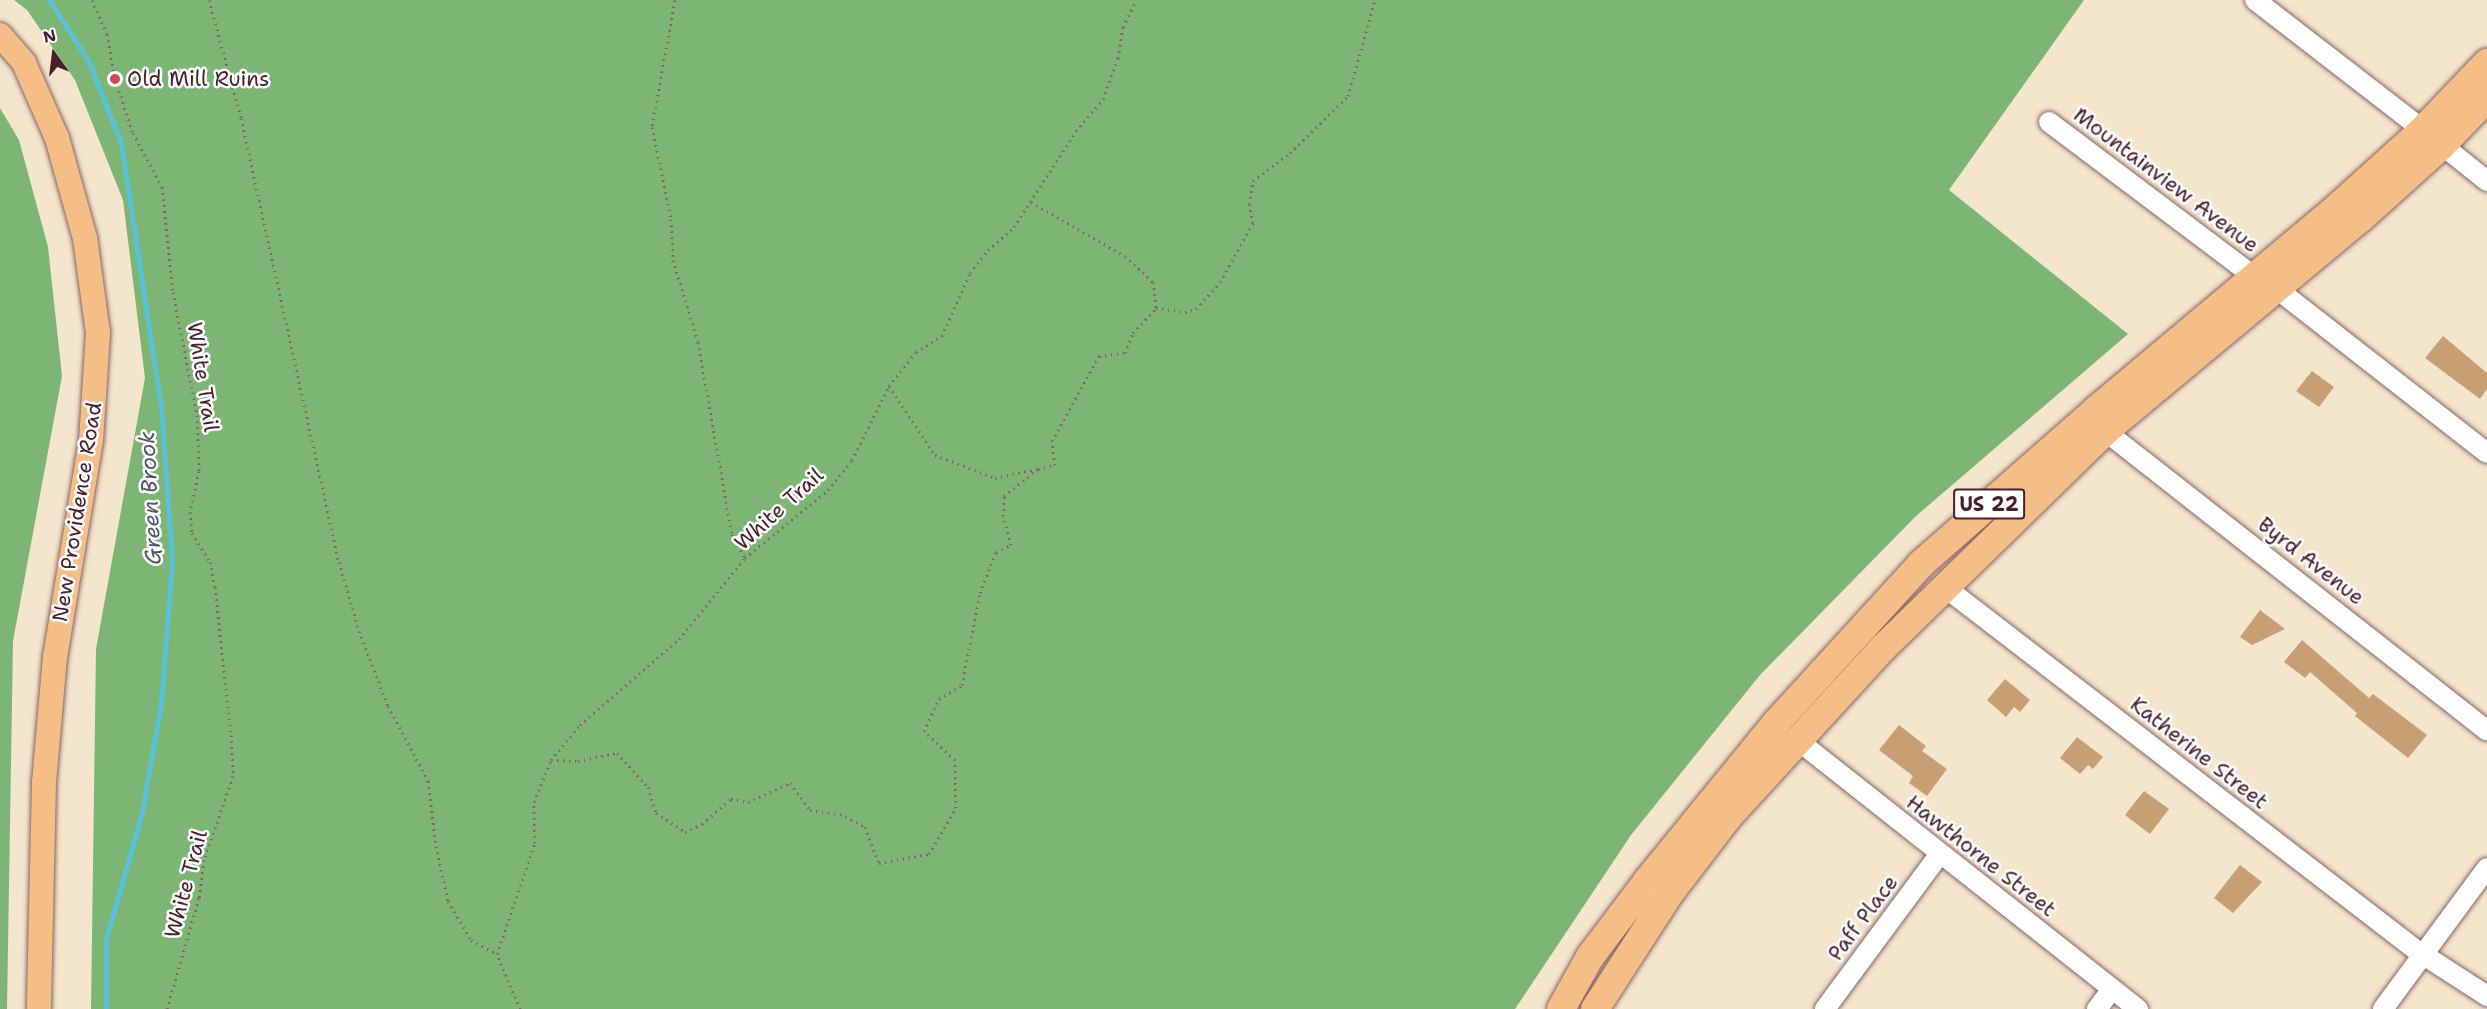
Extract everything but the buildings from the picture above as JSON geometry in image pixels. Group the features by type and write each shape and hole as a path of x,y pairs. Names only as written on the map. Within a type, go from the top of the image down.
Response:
{"highway":[{"name":"US 22","path":"2432,138 2487,63"},
{"name":"US 22","path":"1594,1009 1669,894 1728,817 1796,739 2105,431 2266,283 2432,138 2487,98"},
{"name":"US 22","path":"1561,1009 1590,957 1648,880 1776,723 1921,564 2266,283"}],"main road":[{"name":"New Providence Road","path":"0,35 24,63 57,138 85,238 98,333 91,440 55,657 44,782 39,1009"}],"street":[{"path":"2255,0 2487,181"},
{"name":"Mountainview Avenue","path":"2049,122 2266,283 2487,453"},
{"name":"Byrd Avenue","path":"2105,431 2487,730"},
{"name":"Katherine Street","path":"1946,588 2423,955 2487,996"},
{"name":"Hawthorne Street","path":"1796,739 1939,855 2138,1009"},
{"name":"Paff Place","path":"1825,1009 1939,855"},
{"path":"2383,1009 2487,868"},
{"path":"2097,1009 2112,989"}],"path":[{"name":"White Trail","path":"92,0 107,34 115,79 133,133 162,187 173,292 197,415 199,471 190,512 192,533 210,562 215,587 231,735 233,776 204,860 199,898 167,1009"},
{"path":"209,0 242,118 339,562 359,631 388,706 428,781 436,846 448,901 471,940 497,954 520,1009"},
{"path":"675,0 652,127 670,219 673,260 698,342 732,534 745,558"},
{"name":"White Trail","path":"497,954 535,843 534,802 550,760 580,725 679,639 745,558 828,490 852,460 889,386 916,352 942,336 970,273 988,250 1014,227 1103,99 1118,58 1123,27 1136,0"},
{"path":"1156,308 1185,312 1196,309 1220,282 1252,223 1249,204 1253,181 1290,153 1348,96 1375,0"},
{"path":"889,386 935,454 995,478 1055,465 1052,441 1098,356 1125,353 1133,333 1156,308 1153,282 1125,256 1030,202"},
{"path":"550,760 578,760 617,753 648,787 656,813 685,832 702,824 731,799 748,802 790,783 810,810 840,814 865,827 879,863 929,854 956,808 955,760 924,731 939,699 962,685 980,592 996,552 1011,545 1003,516 1004,496 1038,469"}],"green space":[{"path":"14,0 2084,0 1949,190 2128,334 1916,516 1760,675 1631,835 1515,1009 91,1009 96,649 145,378 123,200 75,80 27,10"},
{"path":"0,108 19,140 48,247 62,376 13,641 7,1009 0,1009"}],"waterway":[{"name":"Green Brook","path":"49,0 89,62 121,143 161,406 172,561 161,703 142,812 106,939 106,1009"}],"place":[{"name":"Old Mill Ruins","path":"115,79"}]}
